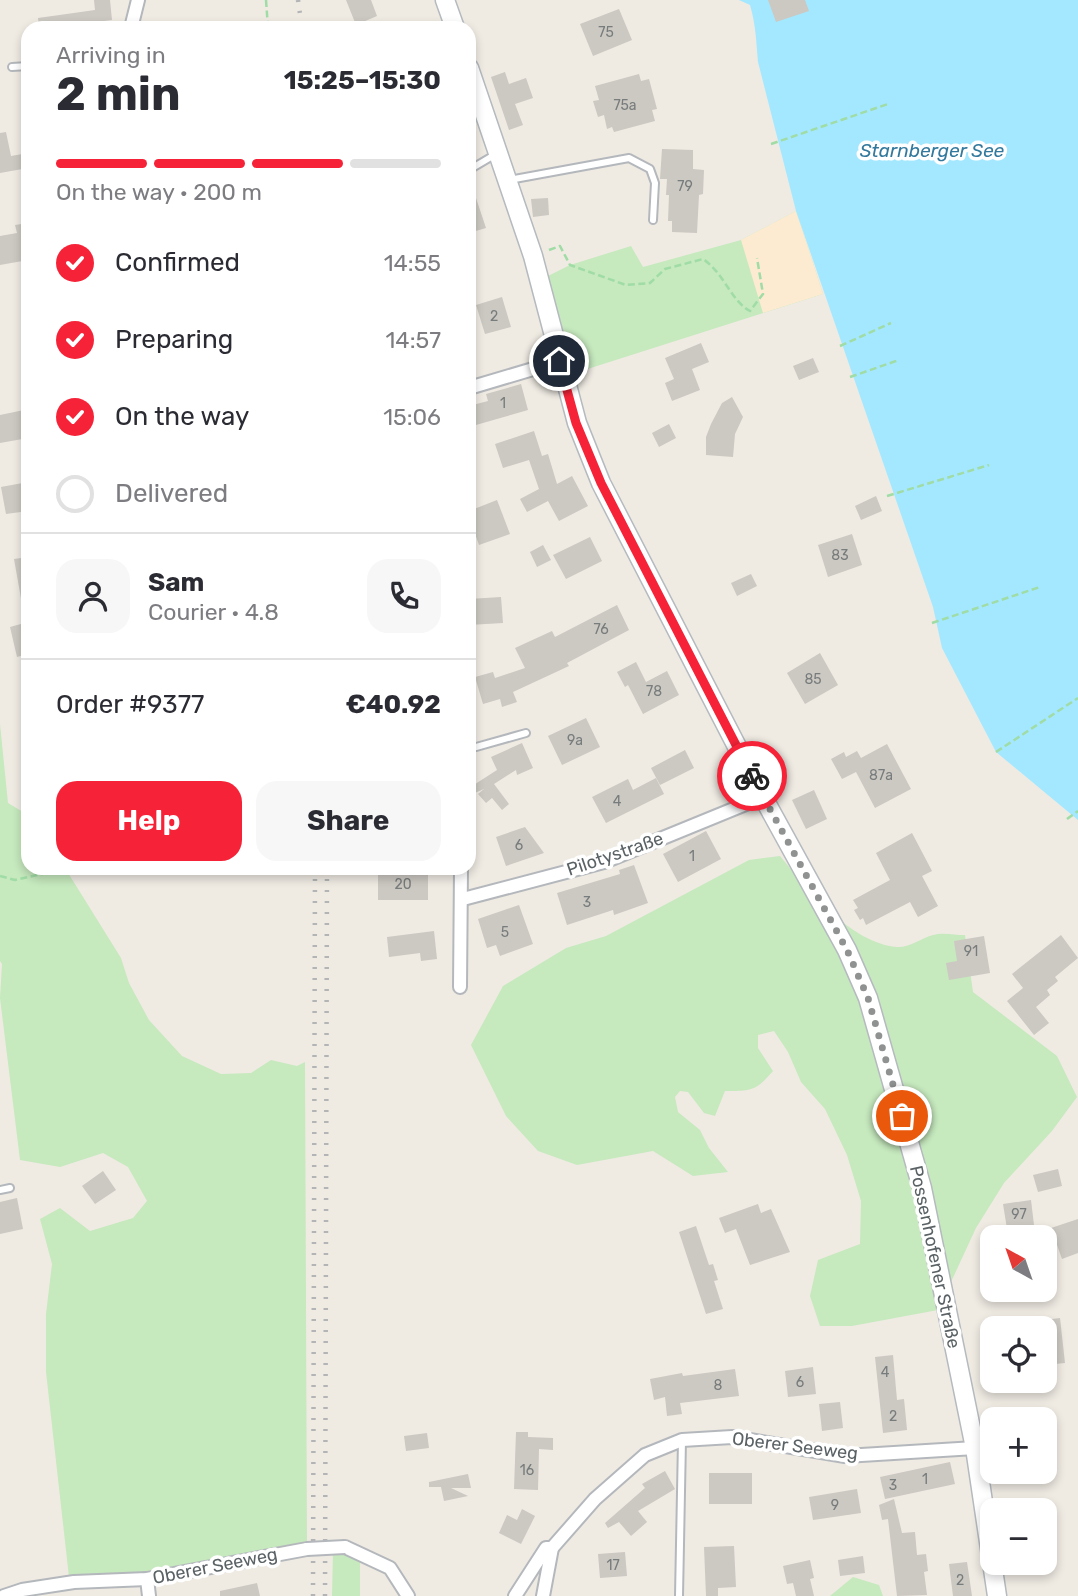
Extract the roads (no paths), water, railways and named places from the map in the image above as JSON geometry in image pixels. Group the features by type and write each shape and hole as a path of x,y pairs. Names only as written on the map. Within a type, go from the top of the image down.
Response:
{"main road":[{"path":"445,0 452,21"},
{"name":"Possenhofener Straße","path":"476,89 533,256 576,423 601,483 763,797 847,950 868,998 922,1188 975,1448 997,1596"}],"street":[{"path":"133,21 138,0"},
{"path":"476,386 559,361"},
{"name":"Pilotystraße","path":"463,899 604,862 763,797"},
{"path":"460,987 461,875"},
{"name":"Oberer Seeweg","path":"514,1596 546,1548 552,1548 595,1499 645,1455 682,1440 732,1437 845,1456 975,1448"},
{"name":"Oberer Seeweg","path":"4,1596 22,1590 74,1582 147,1579 307,1549 345,1547 390,1568 408,1596"},
{"path":"543,1596 552,1548"},
{"path":"147,1579 149,1596"}],"lane":[{"path":"12,67 21,66"},
{"path":"476,166 498,153"},
{"path":"507,180 629,158 650,169 655,183 653,219"},
{"path":"476,747 526,733"},
{"path":"0,1190 10,1188"},
{"path":"679,1596 682,1440"}],"water":[{"name":"Starnberger See","path":"739,0 1078,0 1078,820 996,752 942,648 933,607 796,211 758,62 750,5"}],"railway":[{"path":"298,0 301,21"},
{"path":"313,1596 315,875"},
{"path":"325,1596 327,875"}]}
